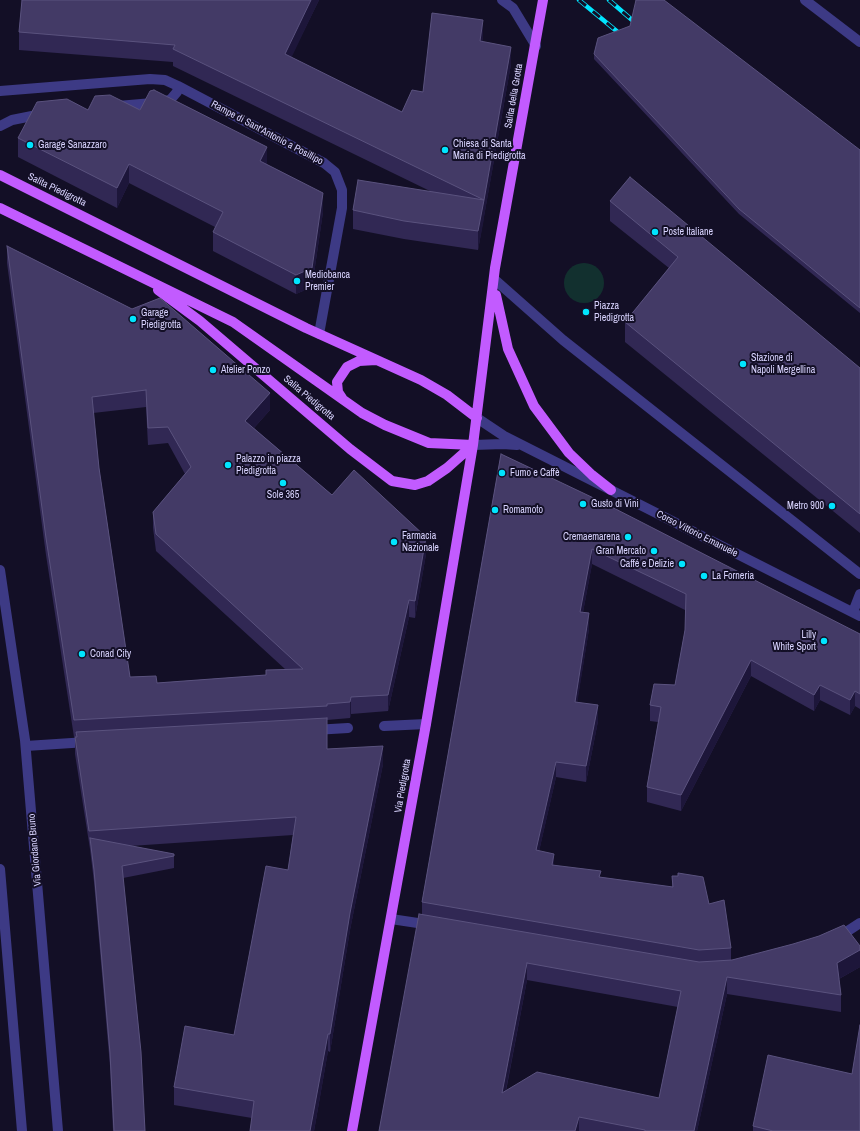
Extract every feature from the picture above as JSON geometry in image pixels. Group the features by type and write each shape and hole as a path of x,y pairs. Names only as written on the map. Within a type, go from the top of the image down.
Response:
{"main road":[{"name":"Salita della Grotta","path":"494,279 543,0"},
{"name":"Salita Piedigrotta","path":"0,176 319,334"},
{"name":"Salita Piedigrotta","path":"0,208 233,322 343,400 375,420 419,440 441,445 474,445"},
{"name":"Salita Piedigrotta","path":"136,274 200,321 350,449 392,481 414,485 428,481 447,468 474,445"},
{"path":"494,279 508,349 534,406 550,430 569,453 610,490"},
{"name":"Via Piedigrotta","path":"352,1131 426,724 474,445 494,279"},
{"path":"319,334 380,360 436,388 477,418"},
{"path":"343,400 338,392 337,382 347,366 359,361 380,360"}],"street":[{"path":"502,0 513,8 536,46"},
{"path":"805,0 860,42"},
{"name":"Rampe di Sant'Antonio a Posillipo","path":"0,91 150,79 165,80 324,163 334,172 342,190 342,208 319,334"},
{"path":"110,107 164,102 171,99 177,92 178,86"},
{"path":"0,126 23,117 49,113"},
{"path":"494,279 563,340 860,574"},
{"path":"477,418 493,430 534,451"},
{"name":"Salita Piedigrotta","path":"474,445 508,444 522,446 534,451"},
{"name":"Corso Vittorio Emanuele","path":"534,451 856,614"},
{"name":"Via Giordano Bruno","path":"0,570 26,746 58,1131"},
{"path":"856,614 860,594"},
{"path":"384,726 426,724"},
{"path":"301,731 348,728"},
{"path":"26,746 96,742"},
{"path":"0,869 22,1131"},
{"path":"391,918 444,928"},
{"path":"830,941 860,923"}],"green space":[{"path":"580,263 588,263 595,266 601,272 604,283 601,294 595,300 588,303 580,303 573,300 567,294 564,287 564,279 567,272 573,266"}],"building":[{"path":"22,0 311,0 285,54 402,112 412,90 423,92 432,13 483,20 480,41 511,47 484,200 173,49 175,45 19,32"},
{"path":"636,0 664,0 860,150 860,308 739,209 594,54 598,38 630,26"},
{"path":"154,90 267,147 260,161 323,193 312,268 296,275 213,232 223,212 129,164 117,188 18,138 37,102 67,99 88,110 95,96 110,95 140,110 150,91"},
{"name":"Stazione di Napoli Mergellina","path":"630,177 860,368 860,514 625,322 678,257 610,201"},
{"path":"358,180 484,200 478,231 404,221 353,210"},
{"path":"7,246 132,309 160,298 270,393 245,421 332,495 354,470 426,537 415,601 409,600 388,695 351,697 350,702 327,704 327,706 74,720 46,538","holes":["146,390 148,428 168,427 191,467 153,512 156,534 303,669 266,670 266,675 157,683 156,676 130,677 99,468 92,397"]},
{"path":"501,454 602,502 860,634 860,694 855,691 850,700 820,685 814,695 751,660 681,795 647,787 661,707 650,705 654,684 675,685 685,630 686,594 592,549 580,612 589,613 575,702 598,705 586,766 556,762 536,850 554,854 552,865 601,871 599,877 673,887 672,876 678,876 678,873 703,877 709,904 724,900 731,948 699,950 422,902"},
{"path":"327,718 327,749 383,746 350,913 330,1034 328,1034 310,1131 250,1131 254,1101 174,1087 185,1026 234,1035 266,866 288,870 296,817 89,831 75,737 77,737 76,732"},
{"path":"90,838 174,854 174,856 122,866 141,1052 145,1131 114,1131 110,1053"},
{"path":"419,914 699,962 732,960 819,936 844,925 860,946 860,950 837,963 841,995 727,977 694,1131 645,1131 579,1117 575,1131 379,1131","holes":["527,963 681,991 659,1098 537,1072 502,1093"]},
{"path":"860,1025 860,1131 773,1131 753,1126 768,1055 852,1074"}],"railway":[{"path":"579,0 625,38"},
{"path":"609,0 639,26"}],"place":[{"name":"Garage Sanazzaro","path":"30,145"},
{"name":"Chiesa di Santa Maria di Piedigrotta","path":"445,150"},
{"name":"Poste Italiane","path":"655,232"},
{"name":"Mediobanca Premier","path":"297,281"},
{"name":"Piazza Piedigrotta","path":"586,312"},
{"name":"Garage Piedigrotta","path":"133,319"},
{"name":"Stazione di Napoli Mergellina","path":"743,364"},
{"name":"Atelier Ponzo","path":"213,370"},
{"name":"Palazzo in piazza Piedigrotta","path":"228,465"},
{"name":"Fumo e Caffè","path":"502,473"},
{"name":"Sole 365","path":"283,483"},
{"name":"Gusto di Vini","path":"583,504"},
{"name":"Metro 900","path":"832,506"},
{"name":"Romamoto","path":"495,510"},
{"name":"Cremaemarena","path":"628,537"},
{"name":"Farmacia Nazionale","path":"394,542"},
{"name":"Gran Mercato","path":"654,551"},
{"name":"Caffé e Delizie","path":"682,564"},
{"name":"La Forneria","path":"704,576"},
{"name":"Lilly White Sport","path":"824,641"},
{"name":"Conad City","path":"82,654"}]}
